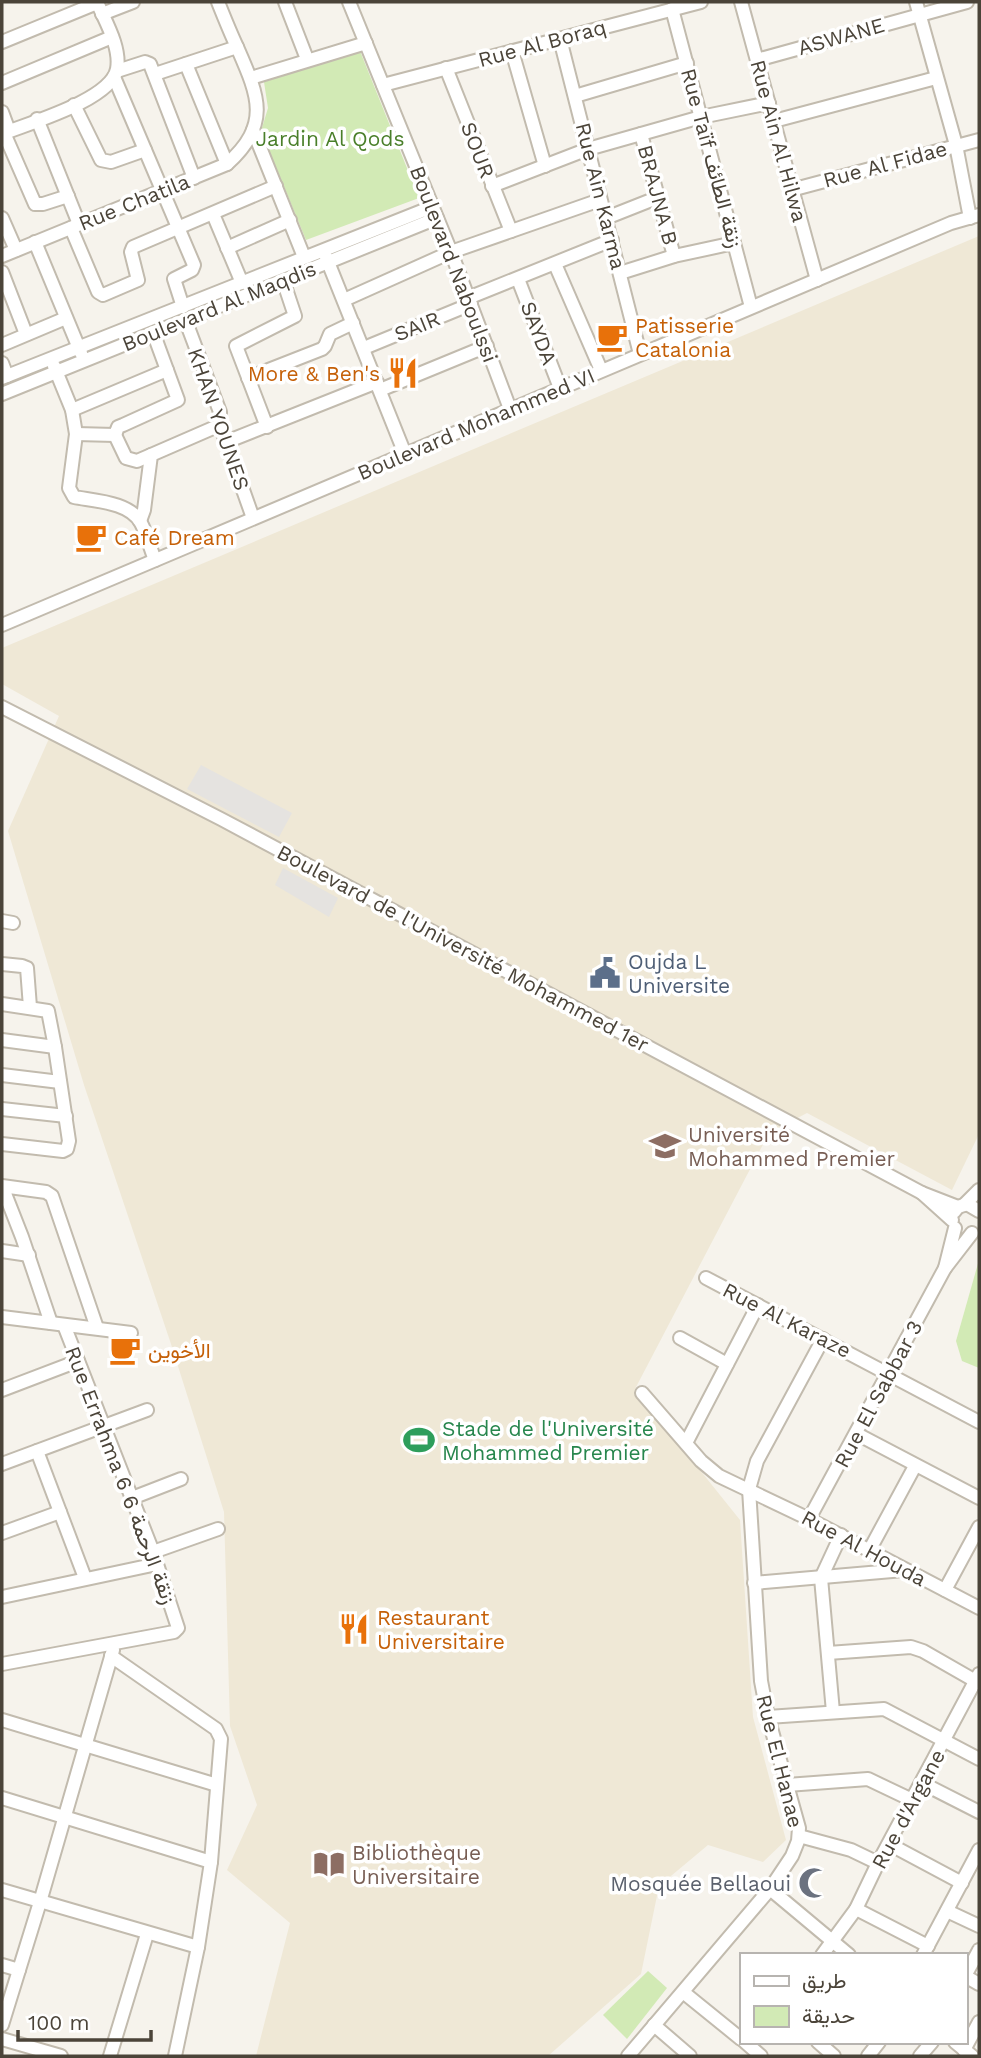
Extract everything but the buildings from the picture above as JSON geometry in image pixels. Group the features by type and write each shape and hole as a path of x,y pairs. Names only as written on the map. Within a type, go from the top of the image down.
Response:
{"street":[{"path":"2,42 99,6 133,2"},
{"path":"218,2 251,78 258,103 253,130 304,257"},
{"path":"285,2 307,59"},
{"name":"Boulevard Naboulssi","path":"349,2 451,252 510,409"},
{"name":"Rue Al Boraq","path":"383,85 701,2"},
{"name":"Rue Ain Al Hilwa","path":"741,2 817,280"},
{"name":"ASWANE","path":"757,60 918,8 967,2"},
{"path":"99,6 112,37 117,61 115,74 180,228"},
{"path":"918,8 974,212"},
{"name":"Rue Taïf زنقة الطائف","path":"672,9 751,307"},
{"path":"2,83 112,37"},
{"name":"Rue Ain Karma","path":"560,39 640,354"},
{"path":"251,78 366,43"},
{"path":"155,74 237,47"},
{"path":"512,51 545,166"},
{"path":"5,132 74,105 99,92 115,74 148,62 194,178"},
{"path":"575,96 687,63"},
{"path":"187,64 227,164"},
{"name":"SOUR","path":"446,68 511,230"},
{"path":"774,121 936,78"},
{"path":"492,186 589,149 701,117 769,103"},
{"path":"74,105 101,160 111,162 145,150"},
{"path":"2,113 5,132 15,160 35,204 68,196"},
{"path":"37,119 68,196 75,226 100,295 138,280 131,252 133,247 276,186"},
{"name":"Rue Chatila","path":"2,256 227,164 246,145 253,130"},
{"name":"BRAJNA B","path":"641,134 674,256"},
{"name":"Rue Al Fidae","path":"791,190 979,140"},
{"path":"2,165 15,160"},
{"path":"606,218 659,197"},
{"path":"344,300 451,252 600,200"},
{"name":"Boulevard Al Maqdis","path":"2,394 57,372 82,354 184,313 283,280 325,256 434,212"},
{"name":"Boulevard Mohammed VI","path":"2,625 974,212"},
{"path":"213,214 242,283"},
{"path":"2,218 16,250"},
{"path":"227,248 290,220"},
{"name":"KHAN YOUNES","path":"180,228 194,265 192,270 174,279 220,412 220,425 253,518"},
{"name":"SAIR","path":"364,348 612,240"},
{"path":"35,242 82,354"},
{"path":"620,273 674,256 734,243"},
{"path":"325,256 405,454"},
{"name":"Boulevard Al Maqdis","path":"4,377 52,359 82,354 153,332 242,283 304,257 325,256"},
{"name":"SAYDA","path":"555,264 601,370"},
{"path":"2,272 26,334"},
{"name":"SAYDA","path":"518,279 560,388"},
{"path":"267,427 236,345 295,316 283,280"},
{"path":"2,345 66,318"},
{"path":"248,378 322,349 326,346 330,334 353,323"},
{"path":"153,332 178,400 118,427 116,435 126,458 137,461 220,425"},
{"path":"226,442 486,346"},
{"path":"52,359 72,410 76,434 70,494 121,507 140,521 155,560"},
{"path":"2,363 4,377"},
{"path":"72,410 167,370"},
{"path":"76,434 116,435"},
{"path":"140,521 144,510 151,455"},
{"name":"Boulevard de l'Université Mohammed 1er","path":"2,707 221,819 922,1193 961,1206 973,1206 978,1210"},
{"path":"2,964 22,965 27,968 30,1007"},
{"path":"2,1004 48,1011 69,1146 63,1151 2,1144"},
{"path":"2,1040 55,1047"},
{"path":"2,1075 60,1082"},
{"path":"2,1109 66,1116"},
{"path":"2,1186 46,1192 52,1196 97,1328"},
{"name":"Rue Errahma 6 6 زنقة الرحمة","path":"2,1186 58,1324 78,1361 155,1558 178,1626 174,1632 113,1650"},
{"path":"961,1206 979,1190"},
{"path":"978,1210 979,1190"},
{"name":"Boulevard de l'Université Mohammed 1er","path":"922,1193 954,1224"},
{"name":"Rue El Sabbar 3","path":"946,1268 954,1224 961,1206"},
{"path":"954,1224 963,1233 976,1232"},
{"name":"Rue El Sabbar 3","path":"810,1519 946,1268 976,1232"},
{"path":"2,1251 29,1255"},
{"name":"Rue Al Karaze","path":"706,1278 979,1422"},
{"path":"686,1443 758,1305"},
{"path":"2,1317 131,1333"},
{"path":"680,1338 727,1364"},
{"path":"749,1489 761,1454 823,1339"},
{"path":"2,1390 78,1361"},
{"name":"Rue Al Houda","path":"642,1393 701,1461 719,1476 810,1519 979,1608"},
{"path":"2,1464 147,1410"},
{"path":"857,1434 979,1497"},
{"path":"37,1451 85,1578"},
{"path":"869,1551 915,1466"},
{"path":"132,1498 181,1479"},
{"name":"Rue El Hanae","path":"628,2056 770,1889 788,1864 799,1836 761,1681 749,1489"},
{"path":"2,1533 60,1511"},
{"path":"945,1590 979,1527"},
{"path":"2,1597 155,1558 218,1529"},
{"path":"833,1712 821,1578 841,1535"},
{"path":"754,1583 904,1570"},
{"path":"828,1653 911,1647 978,1679"},
{"path":"2,1664 113,1650 218,1731 221,1743 211,1861 198,1947 175,2056"},
{"path":"2,2025 113,1650"},
{"name":"Rue d'Argane","path":"824,1953 856,1909 888,1844 978,1679"},
{"path":"768,1717 884,1709 979,1759"},
{"path":"2,1720 217,1785"},
{"path":"787,1785 868,1779 912,1800"},
{"path":"922,1783 979,1812"},
{"path":"2,1798 211,1861"},
{"path":"799,1836 850,1850 878,1863"},
{"path":"888,1844 962,1883"},
{"path":"856,1909 926,1952 979,1850"},
{"path":"770,1889 847,1953"},
{"path":"2,1890 198,1947"},
{"path":"947,1911 979,1926"},
{"path":"110,2056 147,1934"},
{"path":"967,1972 979,1950"},
{"path":"2,1965 19,1970"},
{"path":"683,1992 740,2037"},
{"path":"966,2051 979,2022"},
{"path":"654,2025 690,2056"},
{"path":"2,2039 61,2056"},
{"path":"748,2044 761,2056"},
{"path":"820,2044 834,2056"},
{"path":"966,2051 979,2048"}],"shaded area":[{"name":"Université Mohammed Premier","path":"979,236 979,1134 952,1190 807,1113 769,1133 635,1389 740,1520 753,1717 786,1840 763,1862 708,1845 659,1886 641,1974 548,2056 256,2056 290,1923 227,1870 257,1805 230,1726 224,1512 84,1085 8,831 59,716 2,684 2,648"},
{"path":"201,765 292,813 279,837 187,789"},
{"path":"283,868 338,898 329,917 275,885"}],"green space":[{"name":"Jardin Al Qods","path":"360,51 419,198 306,240 261,131 268,108 264,82"},
{"path":"979,1260 979,1368 962,1361 956,1341"},
{"path":"648,1971 667,1988 627,2039 603,2015"}],"place":[{"name":"Patisserie Catalonia","path":"612,337"},
{"name":"More & Ben's","path":"403,373"},
{"name":"Café Dream","path":"91,537"},
{"name":"Oujda L Universite","path":"605,973"},
{"name":"Université Mohammed Premier","path":"665,1146"},
{"name":"الأخوين","path":"125,1350"},
{"name":"Stade de l'Université Mohammed Premier","path":"419,1440"},
{"name":"Restaurant Universitaire","path":"354,1629"},
{"name":"Bibliothèque Universitaire","path":"329,1864"},
{"name":"Mosquée Bellaoui","path":"814,1883"}]}
